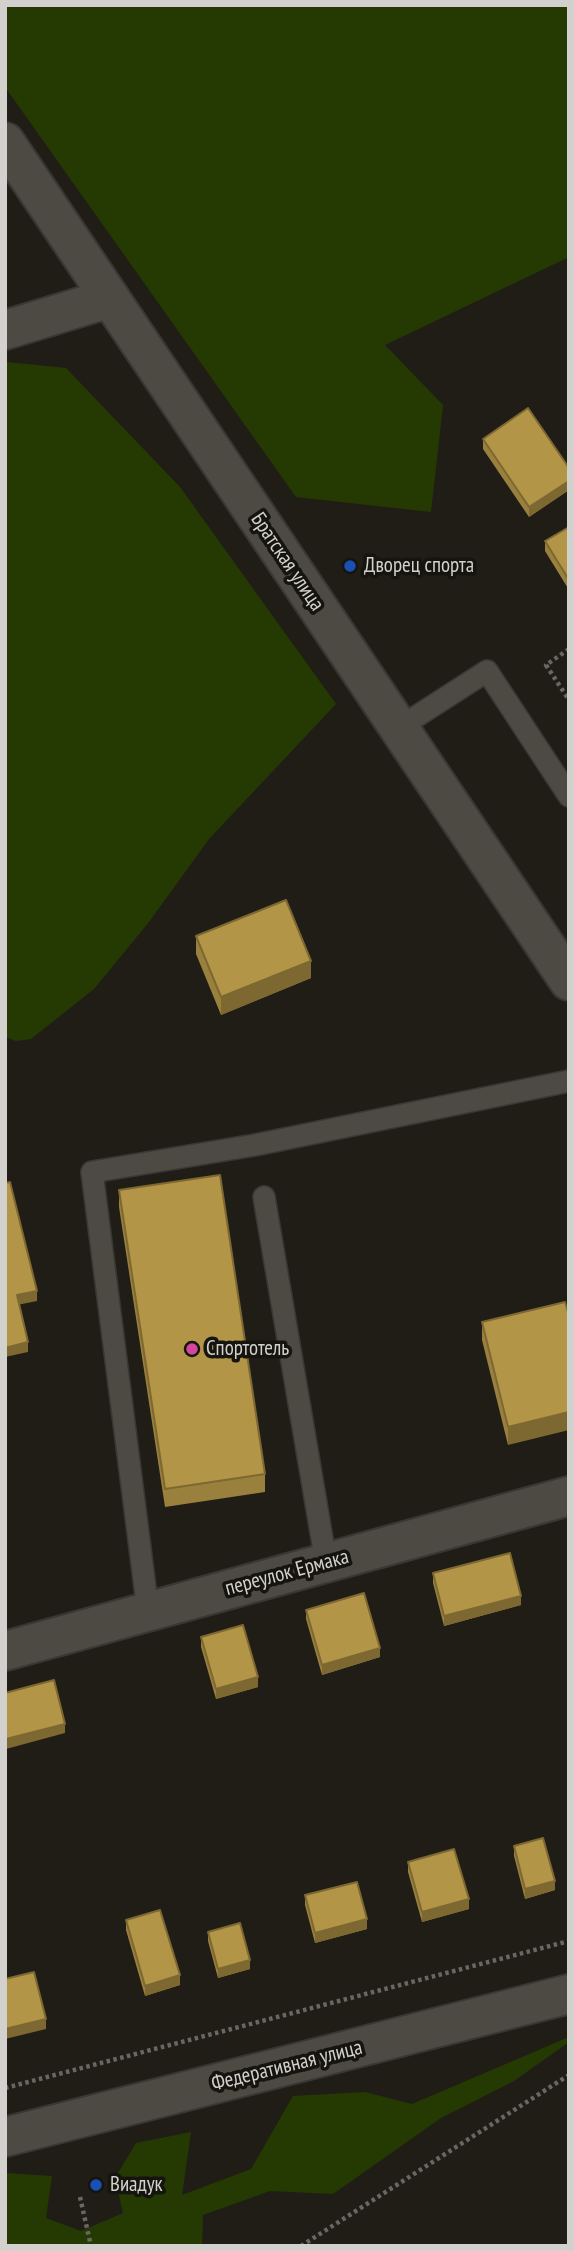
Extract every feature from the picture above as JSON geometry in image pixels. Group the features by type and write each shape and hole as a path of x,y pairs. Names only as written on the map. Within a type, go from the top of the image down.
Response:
{"street":[{"name":"Братская улица","path":"5,142 569,981"},
{"path":"5,330 110,298"},
{"name":"переулок Ермака","path":"5,1651 569,1496"},
{"name":"Федеративная улица","path":"5,2137 569,1994"}],"lane":[{"path":"400,727 487,671 569,796"},
{"path":"148,1611 92,1172 255,1145 569,1081"},
{"path":"264,1197 326,1562"}],"path":[{"path":"569,649 546,665 569,701"},
{"path":"5,2088 569,1941"},
{"path":"301,2246 569,2076"},
{"path":"80,2197 91,2246"}],"green space":[{"path":"5,5 569,5 569,257 385,345 443,405 431,512 296,497 5,87"},
{"path":"7,362 66,368 180,487 336,704 209,839 149,922 94,989 31,1039 16,1041 5,1037"},
{"path":"569,2037 569,2042 514,2081 441,2118 333,2194 270,2191 203,2215 202,2246 5,2246 5,2173 52,2176 46,2218 81,2231 123,2213 115,2178 136,2143 191,2132 182,2195 251,2169 293,2096 365,2092 412,2104"}],"building":[{"path":"528,408 569,468 569,481 529,507 483,439"},
{"path":"569,527 569,580 545,541"},
{"path":"286,900 311,961 221,997 196,936"},
{"name":"Спортотель","path":"220,1175 265,1474 165,1489 119,1190"},
{"path":"10,1182 37,1291 17,1295 28,1342 5,1348 5,1183"},
{"path":"565,1302 569,1315 569,1412 508,1427 482,1322"},
{"path":"510,1553 521,1596 444,1616 433,1573"},
{"path":"364,1593 380,1648 322,1665 306,1610"},
{"path":"243,1625 258,1677 216,1689 201,1637"},
{"path":"54,1680 65,1724 6,1739 5,1693"},
{"path":"543,1838 555,1881 525,1889 514,1846"},
{"path":"454,1849 469,1899 422,1912 408,1862"},
{"path":"357,1882 367,1919 315,1933 305,1895"},
{"path":"160,1910 180,1975 145,1986 126,1920"},
{"path":"240,1923 250,1960 218,1969 208,1932"},
{"path":"34,1972 46,2019 5,2029 5,1979"}],"place":[{"name":"Дворец спорта","path":"350,566"},
{"name":"Спортотель","path":"192,1349"},
{"name":"Виадук","path":"96,2185"}]}
